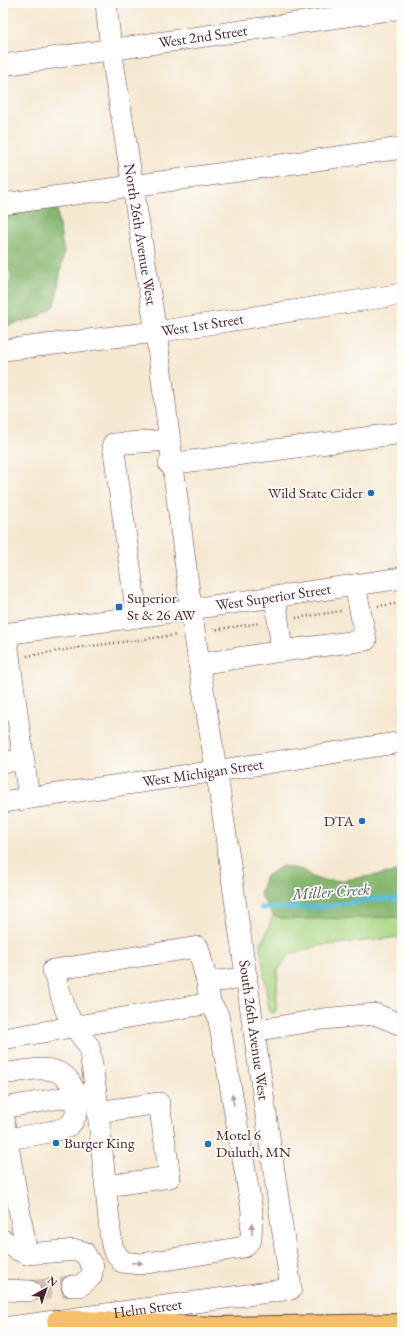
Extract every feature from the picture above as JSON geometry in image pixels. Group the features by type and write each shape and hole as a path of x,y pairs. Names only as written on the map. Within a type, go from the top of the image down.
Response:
{"highway":[{"path":"58,1321 216,1328 402,1325"}],"street":[{"name":"North 26th Avenue West","path":"106,3 111,49 156,332 169,440 170,463 199,664"},
{"name":"West 2nd Street","path":"3,65 402,8"},
{"path":"3,204 402,148"},
{"name":"West 1st Street","path":"3,350 156,332 402,294"},
{"path":"170,463 402,433"},
{"path":"137,617 113,444 169,440"},
{"name":"West Superior Street","path":"5,634 137,617 402,578"},
{"path":"199,664 282,650 366,640 355,585"},
{"path":"275,596 282,650"},
{"path":"5,634 9,692 29,798"},
{"name":"South 26th Avenue West","path":"199,664 247,978 292,1289"},
{"name":"West Michigan Street","path":"3,802 402,742"},
{"path":"3,762 23,760"},
{"path":"198,947 207,982 210,1003 218,1015 246,1173 252,1211 251,1239 244,1247 141,1264 122,1262 113,1249 111,1240 106,1186 90,1100 89,1046 74,1027 66,1011 53,970 198,947"},
{"path":"207,982 247,978"},
{"path":"3,1039 210,1003"},
{"path":"254,1031 323,1019 375,1014 402,1025"},
{"path":"3,1074 47,1068 59,1072 67,1078 74,1088 90,1100"},
{"path":"7,1151 66,1127 74,1121 78,1111 90,1100"},
{"path":"3,1108 90,1100 159,1103 170,1177 106,1186"},
{"path":"3,1117 7,1151 9,1190 27,1254"},
{"path":"246,1173 274,1168"},
{"path":"3,1240 27,1254 76,1250 84,1252 111,1240"},
{"path":"72,1286 80,1286 91,1277 93,1267 84,1252"},
{"name":"Helm Street","path":"3,1328 292,1289"},
{"path":"3,1290 30,1291"}],"green space":[{"path":"45,204 57,207 64,252 55,305 39,317 3,327 3,293 10,281 11,273 3,267 3,218"},
{"path":"282,866 304,870 312,877 324,881 344,880 402,871 402,917 296,919 282,918 273,915 260,894 266,876"},
{"path":"273,915 282,918 296,919 402,917 402,937 318,946 289,955 278,970 276,1011 273,1013 269,1011 260,945"}],"waterway":[{"name":"Miller Creek","path":"261,908 321,907 375,899 402,899"}],"tunnel":[{"path":"30,1291 72,1286"}],"place":[{"name":"Wild State Cider","path":"371,493"},
{"name":"Superior St & 26 AW","path":"119,607"},
{"name":"DTA","path":"362,821"},
{"name":"Burger King","path":"56,1143"},
{"name":"Motel 6 Duluth, MN","path":"208,1144"}]}
